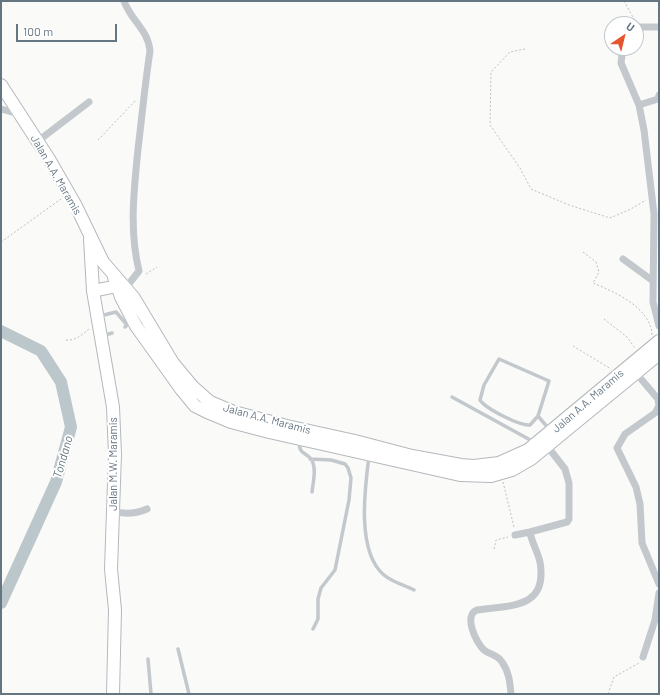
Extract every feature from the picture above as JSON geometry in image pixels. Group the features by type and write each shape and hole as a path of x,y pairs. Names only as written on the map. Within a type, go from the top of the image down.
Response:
{"highway":[{"name":"Jalan A.A. Maramis","path":"1,85 38,141 69,194 103,262 119,287 136,326 195,406 231,422 285,431 331,435 417,457 474,466 506,461 542,446 551,432 641,354 657,347"},
{"name":"Jalan M.W. Maramis","path":"90,236 93,291 98,321 107,335 113,407 115,454 111,568 115,610 113,694"},
{"path":"93,291 119,287"},
{"path":"285,431 298,439 455,475 491,476 519,467 542,446 636,372 657,347"}],"street":[{"path":"119,287 139,271 135,251 132,214 144,91 148,72 149,40 128,11 124,1"},
{"path":"644,28 659,27"},
{"path":"622,56 621,63 639,105 644,130 654,214 653,302 659,326"},
{"path":"639,105 658,99 659,95"},
{"path":"38,141 89,102"},
{"path":"1,109 19,114"},
{"path":"623,259 653,281"},
{"path":"636,372 658,399 659,406 655,413 626,434 617,448 638,494 642,543 659,584"},
{"path":"515,535 567,522 569,519 569,483 565,469 542,446"},
{"path":"113,511 128,514 138,513 147,509"},
{"path":"511,694 508,674 501,660 494,654 484,650 480,645 474,633 471,617 472,613 477,610 521,604 532,598 537,593 541,576 540,562 530,532"},
{"path":"644,658 655,620 659,593"}],"lane":[{"path":"98,321 116,312 127,325 125,327"},
{"path":"499,358 549,381 538,416 530,425 526,425 506,417 483,404 480,400 482,392 499,358"},
{"path":"452,397 542,446"},
{"path":"538,416 551,432"},
{"path":"298,439 299,449 314,465 312,492"},
{"path":"370,455 364,519 371,552 375,563 384,575 414,590"},
{"path":"310,459 331,460 345,464 351,478 349,500 335,570 321,588 318,599 318,619 313,629"},
{"path":"178,649 189,694"},
{"path":"148,659 151,694"}],"path":[{"path":"624,1 631,16"},
{"path":"525,49 510,52 491,72 490,125 520,168 531,189 569,205 610,218 631,209 651,197"},
{"path":"98,140 144,91"},
{"path":"1,242 69,194"},
{"path":"583,252 596,262 599,272 593,283 618,295 642,312 648,319 657,347"},
{"path":"604,319 626,337 641,354"},
{"path":"66,340 70,341 78,337 98,321"},
{"path":"573,346 607,365 618,374"},
{"path":"494,549 496,540 515,535 502,473"},
{"path":"608,694 614,676 625,669 636,666 644,658"}],"waterway":[{"name":"Tondano","path":"1,331 41,351 61,382 71,427 56,482 1,603"}]}
